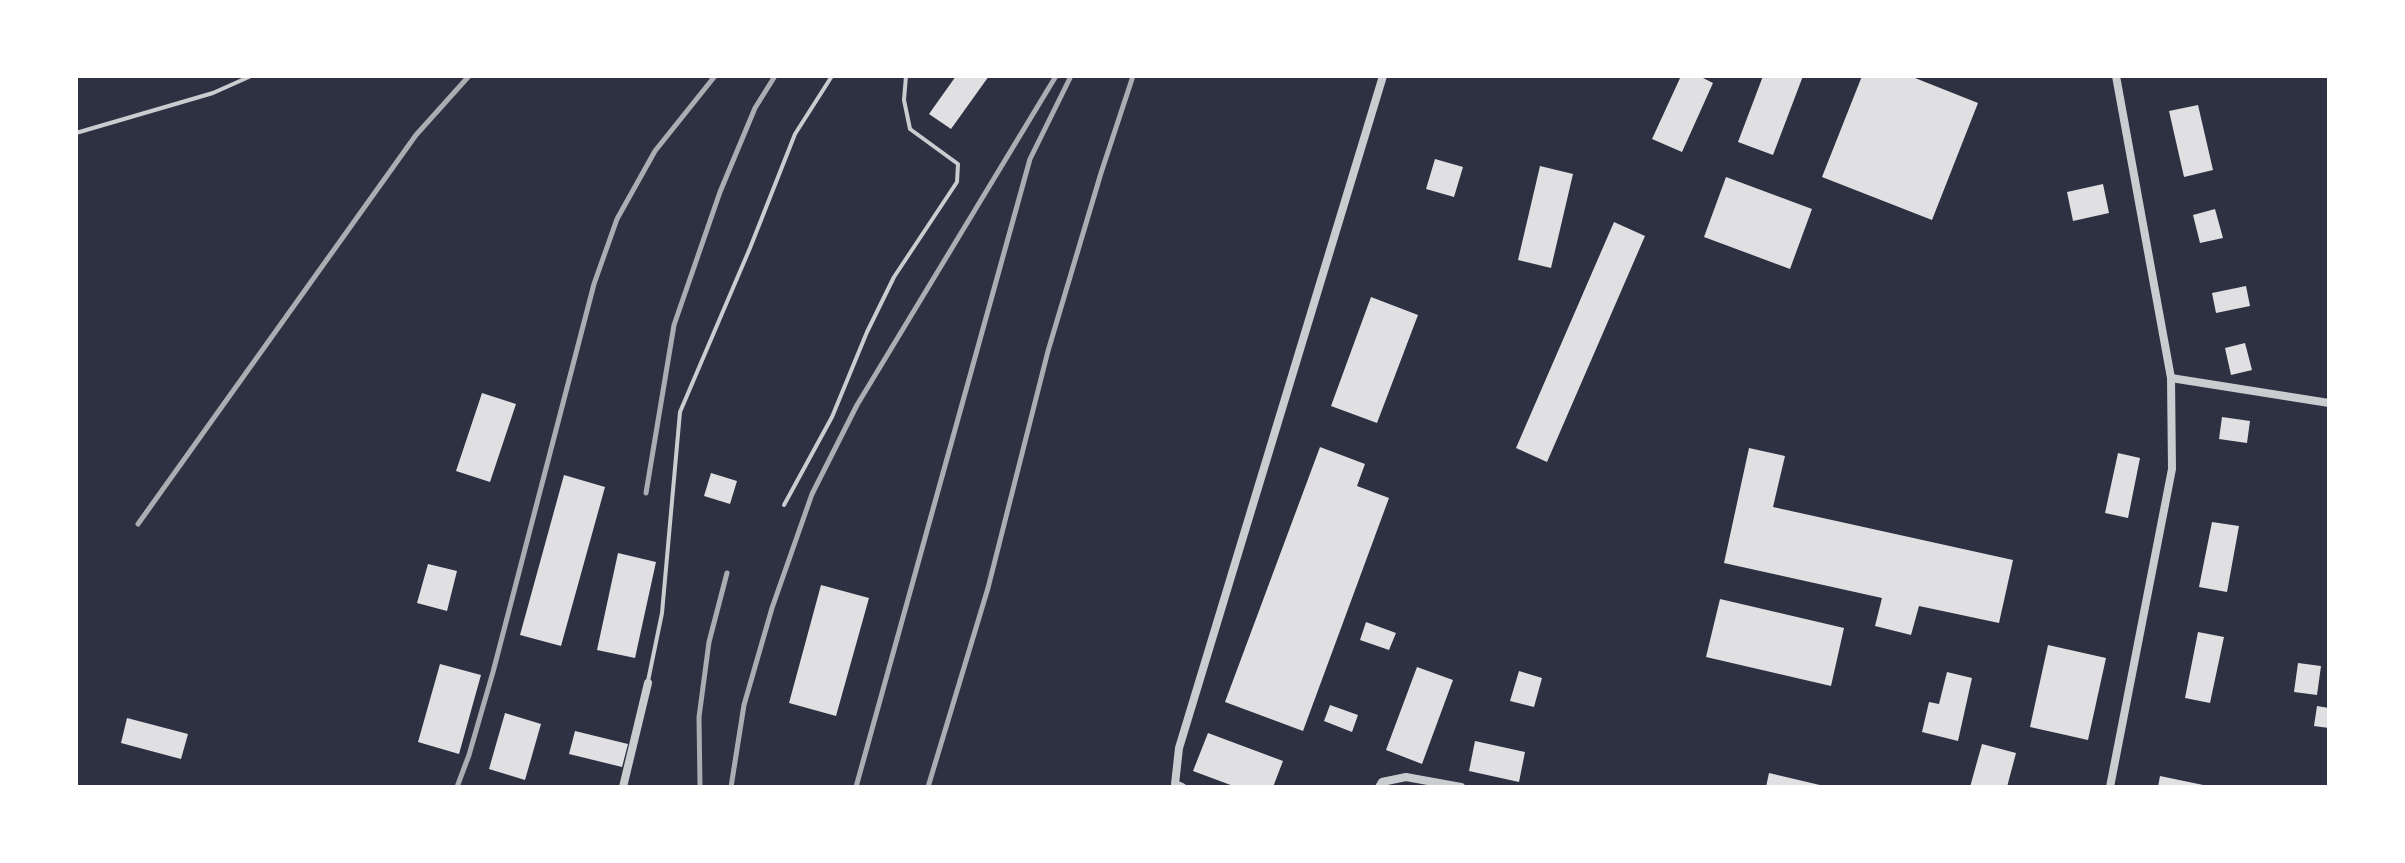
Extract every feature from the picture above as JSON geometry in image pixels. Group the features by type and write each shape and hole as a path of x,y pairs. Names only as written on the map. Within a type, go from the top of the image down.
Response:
{"street":[{"path":"1182,787 1175,784 1179,748 1383,76"},
{"path":"2110,787 2172,469 2171,378 2116,76"},
{"path":"2171,378 2329,403"},
{"path":"623,787 648,683"},
{"path":"1379,787 1382,782 1406,777 1461,787"}],"lane":[{"path":"76,133 213,93 251,76"},
{"path":"648,683 662,613 680,412 795,134 832,76"},
{"path":"784,505 832,417 867,332 894,277 957,182 958,164 910,129 904,100 906,76"}],"building":[{"path":"956,76 989,76 951,129 929,114"},
{"path":"1681,76 1699,76 1713,83 1682,152 1652,139"},
{"path":"1763,76 1803,76 1773,155 1738,142"},
{"path":"1862,76 1910,76 1978,103 1932,220 1822,177"},
{"path":"2198,105 2213,170 2184,177 2169,111"},
{"path":"1435,159 1463,167 1454,197 1426,189"},
{"path":"1540,166 1573,174 1551,268 1518,260"},
{"path":"1726,177 1812,209 1790,269 1704,237"},
{"path":"2103,184 2109,213 2073,221 2067,192"},
{"path":"2215,209 2223,238 2200,243 2193,215"},
{"path":"1614,222 1645,236 1547,462 1516,448"},
{"path":"2246,286 2250,306 2216,313 2212,293"},
{"path":"1371,297 1418,315 1377,423 1331,406"},
{"path":"2245,343 2252,370 2231,375 2225,348"},
{"path":"482,393 516,404 490,482 456,471"},
{"path":"2222,417 2250,421 2247,443 2219,439"},
{"path":"1320,447 1365,464 1357,486 1389,498 1303,731 1225,702"},
{"path":"1749,448 1785,456 1773,507 2013,560 1999,623 1919,606 1911,635 1875,626 1882,598 1724,563"},
{"path":"2118,453 2140,458 2128,518 2105,513"},
{"path":"711,473 737,481 730,504 704,496"},
{"path":"564,475 605,487 561,646 520,635"},
{"path":"2212,522 2239,526 2227,592 2199,587"},
{"path":"618,553 656,562 635,658 597,650"},
{"path":"428,564 457,571 447,611 417,603"},
{"path":"821,585 869,598 836,716 789,703"},
{"path":"1720,599 1844,628 1831,686 1706,657"},
{"path":"1366,622 1396,633 1389,650 1360,640"},
{"path":"2198,632 2224,637 2210,703 2185,698"},
{"path":"2048,645 2106,658 2088,740 2030,727"},
{"path":"2298,663 2321,666 2317,695 2294,692"},
{"path":"440,664 481,675 459,754 418,742"},
{"path":"1417,667 1453,680 1422,764 1386,750"},
{"path":"1519,671 1542,678 1534,707 1510,701"},
{"path":"1947,672 1972,678 1958,741 1922,732 1929,702 1939,704"},
{"path":"1330,705 1358,715 1352,732 1324,721"},
{"path":"2317,706 2329,708 2329,728 2314,726"},
{"path":"505,713 541,724 525,780 489,769"},
{"path":"127,718 188,734 181,759 121,743"},
{"path":"575,731 628,744 622,767 569,754"},
{"path":"1208,733 1283,761 1273,787 1236,787 1193,771"},
{"path":"1475,741 1525,752 1519,782 1469,771"},
{"path":"1982,744 2016,753 2007,787 1970,787"},
{"path":"1769,773 1824,786 1824,787 1766,787"},
{"path":"2160,776 2208,786 2208,787 2158,787"}],"railway":[{"path":"138,524 416,135 469,76"},
{"path":"457,787 493,672 594,284 617,219 655,151 715,76"},
{"path":"646,493 674,325 720,192 755,108 775,76"},
{"path":"731,787 744,705 772,608 812,494 857,405 1056,76"},
{"path":"856,787 1030,159 1071,76"},
{"path":"928,787 988,588 1048,351 1133,76"},
{"path":"700,787 699,717 709,642 727,573"}]}
